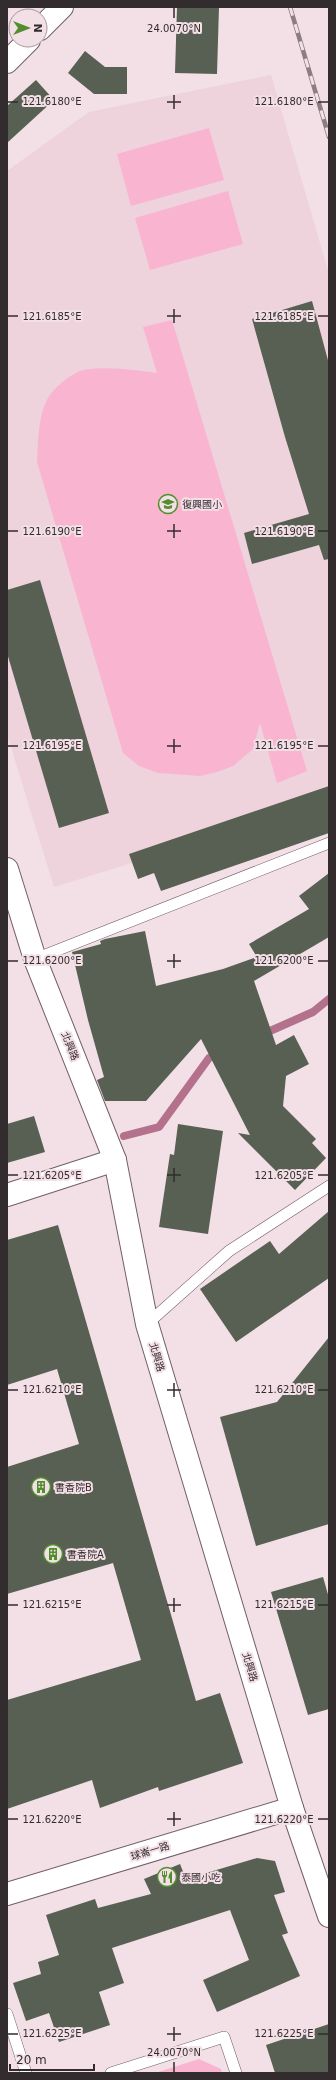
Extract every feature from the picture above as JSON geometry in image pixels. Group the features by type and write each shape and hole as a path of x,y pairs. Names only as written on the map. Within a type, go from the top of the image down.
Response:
{"street":[{"path":"48,21 62,7"},
{"path":"7,62 21,48"},
{"name":"北興路","path":"7,869 35,959 115,1160 147,1324 292,1808 329,1916"},
{"path":"7,1195 115,1160"},
{"name":"球崙一路","path":"7,1894 292,1808"}],"lane":[{"path":"35,959 329,843"},
{"path":"147,1324 229,1251 329,1186"},
{"path":"7,2014 26,2073"},
{"path":"111,2073 224,2037 236,2073"}],"shaded area":[{"name":"復興國小","path":"271,75 329,274 329,802 54,887 7,734 7,171 89,112"},
{"path":"209,128 224,180 131,206 117,154"},
{"path":"228,191 243,244 150,270 135,218"},
{"path":"172,320 307,771 277,783 260,723 253,749 233,766 200,776 158,773 139,766 123,753 37,462 41,416 48,397 56,388 75,373 88,369 118,369 157,373 143,327"},
{"path":"199,2059 221,2069 222,2073 155,2073"}],"building":[{"path":"177,7 219,7 217,74 175,73"},
{"path":"85,51 105,67 127,67 127,94 94,94 68,73"},
{"path":"36,80 54,100 7,143 7,106"},
{"path":"312,301 329,364 329,559 324,560 319,545 252,564 244,533 309,514 285,437 252,319"},
{"path":"40,580 109,813 59,828 7,653 7,590"},
{"path":"329,786 329,833 161,891 154,873 138,879 129,854"},
{"path":"329,873 329,937 254,981 276,1045 294,1035 309,1064 286,1076 283,1106 316,1139 312,1143 326,1158 295,1190 238,1133 250,1135 201,1039 146,1101 105,1101 97,1080 104,1077 88,1020 72,952 101,944 100,941 105,939 145,931 156,986 223,969 257,957 249,944 309,909 299,896"},
{"path":"34,1116 45,1152 7,1163 7,1124"},
{"path":"178,1124 223,1131 208,1234 159,1227 170,1154 174,1155"},
{"path":"329,1211 329,1278 236,1342 200,1289 270,1241 279,1254"},
{"path":"58,1225 196,1701 220,1693 243,1763 159,1791 158,1787 100,1808 92,1780 7,1809 7,1700 141,1660 113,1563 7,1594 7,1467 79,1444 57,1369 7,1385 7,1240"},
{"path":"329,1337 329,1524 256,1546 220,1417 277,1402"},
{"path":"323,1577 329,1598 329,1709 308,1715 271,1592"},
{"path":"257,1858 275,1861 285,1892 274,1895 288,1933 282,1935 300,1976 217,2012 203,1980 249,1960 230,1910 112,1948 124,1983 99,1992 110,2025 59,2042 49,2013 26,2021 13,1983 41,1974 38,1962 59,1955 46,1915 95,1899 98,1908 151,1894 144,1879 180,1864 186,1879"},
{"path":"329,2024 329,2073 275,2073 266,2045"}],"waterway":[{"path":"261,1035 313,1012 329,999"},
{"path":"124,1136 159,1127 209,1058 219,1053"}],"railway":[{"path":"290,7 329,137"}],"place":[{"name":"復興國小","path":"168,504"},
{"name":"書香院B","path":"41,1487"},
{"name":"書香院A","path":"53,1554"},
{"name":"泰國小吃","path":"167,1877"}]}
